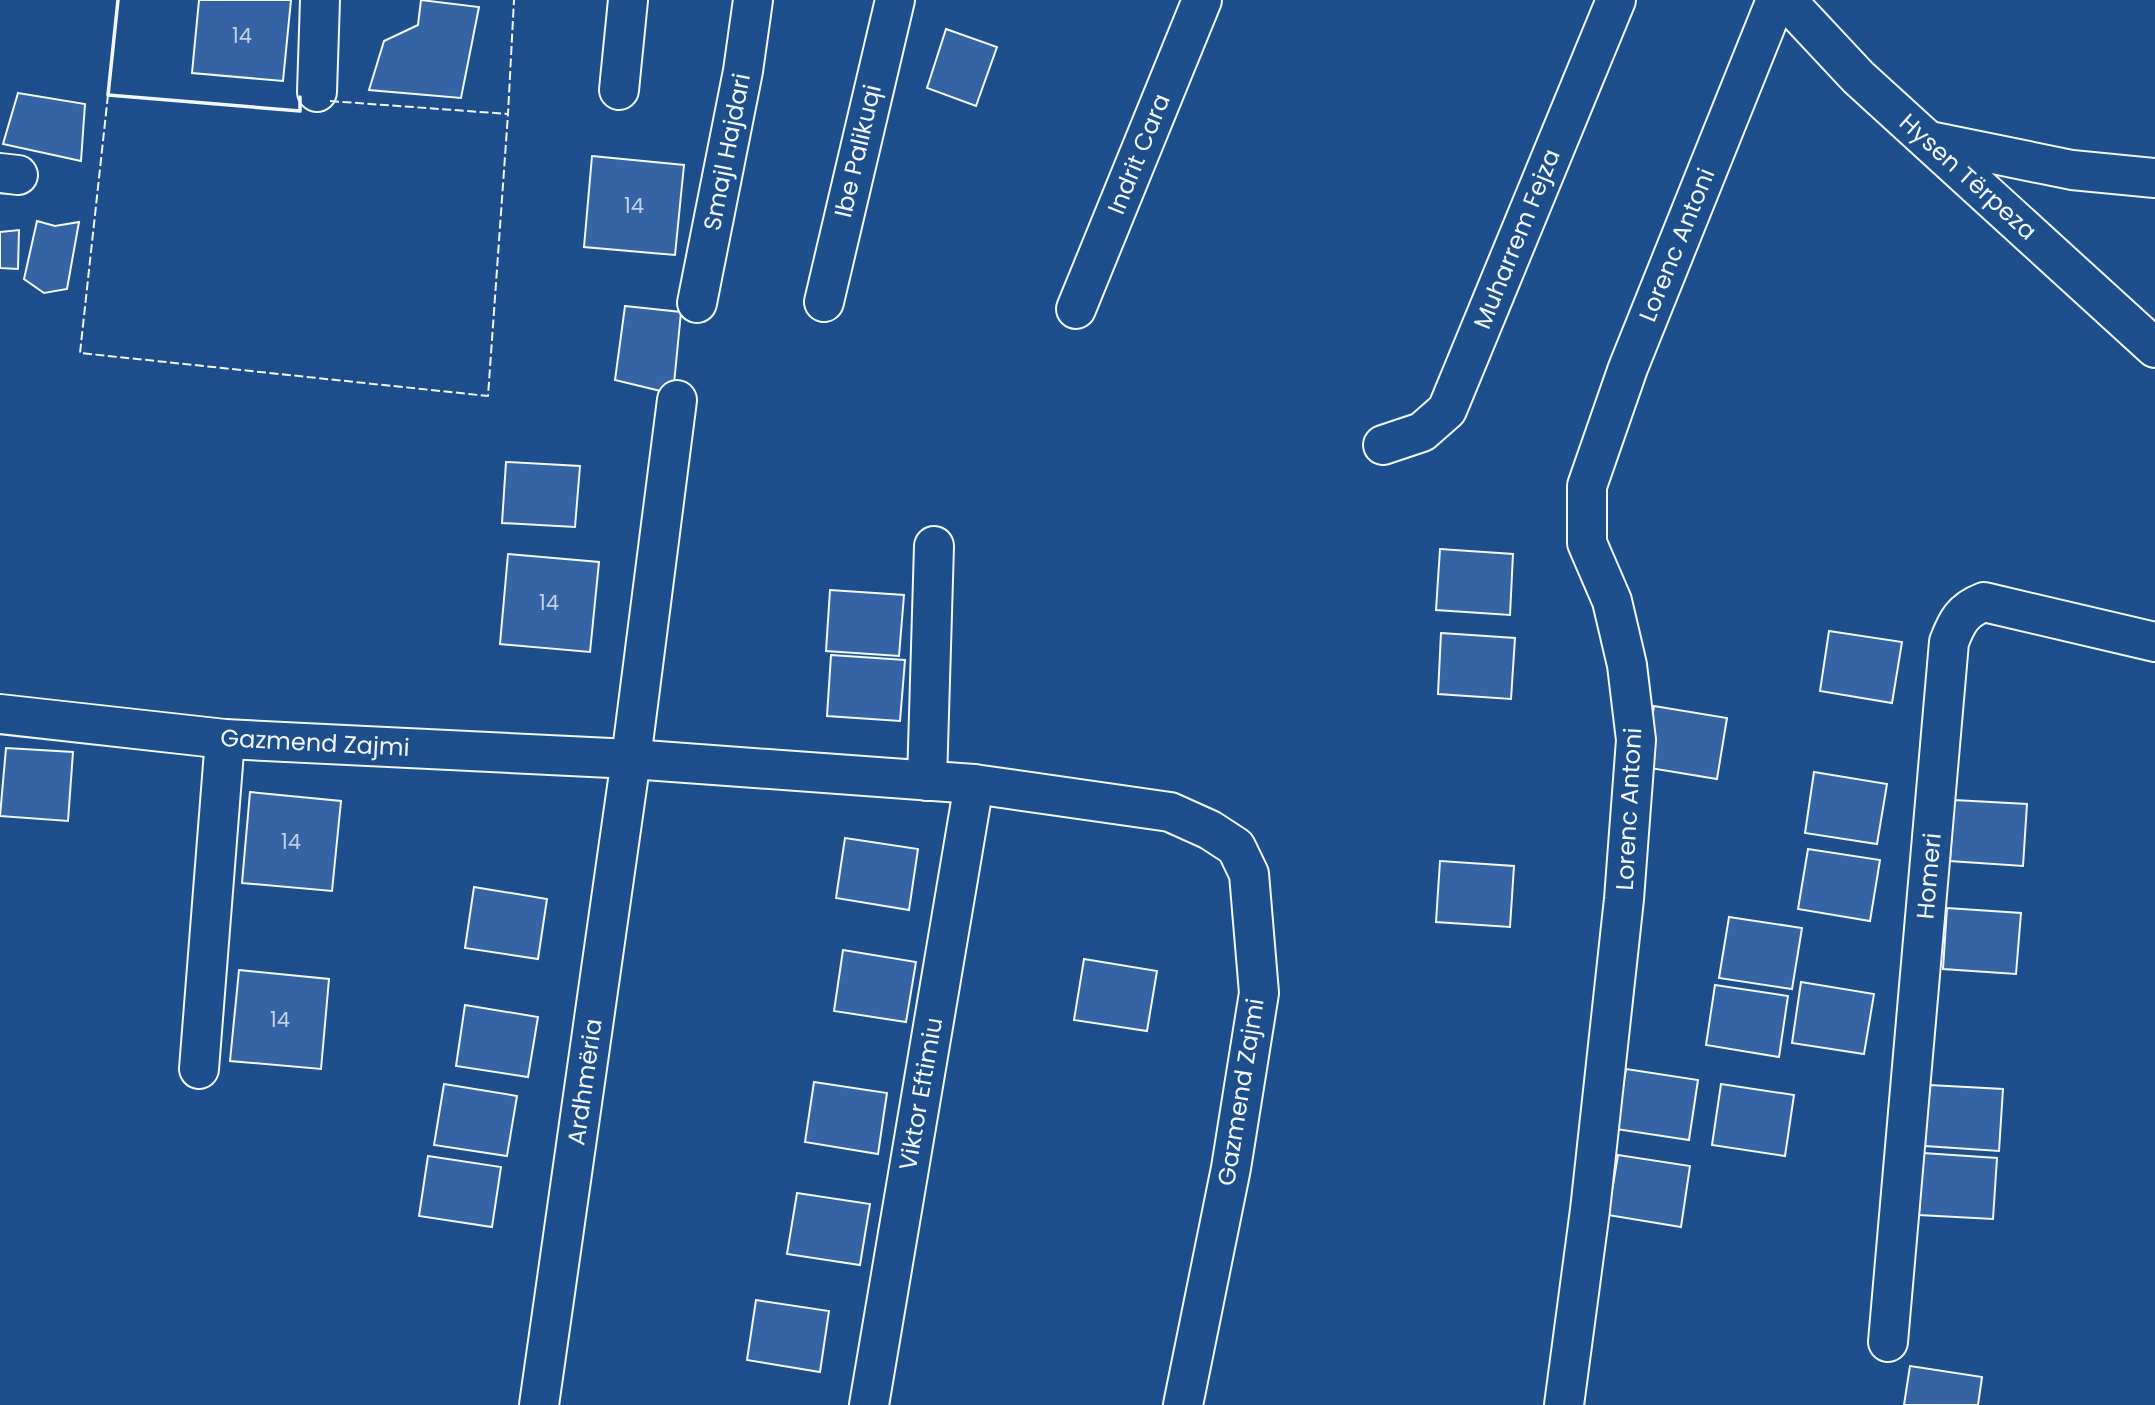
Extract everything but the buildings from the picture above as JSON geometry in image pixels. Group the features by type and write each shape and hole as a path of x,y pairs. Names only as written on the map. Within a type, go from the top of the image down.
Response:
{"street":[{"path":"317,92 320,0"},
{"path":"619,90 628,0"},
{"name":"Smajl Hajdari","path":"697,303 743,71 753,0"},
{"name":"Ibe Palikuqi","path":"824,302 881,47 895,0"},
{"name":"Indrit Cara","path":"1076,309 1202,0"},
{"name":"Muharrem Fejza","path":"1384,445 1422,432 1447,410 1616,0"},
{"name":"Lorenc Antoni","path":"1563,1405 1590,1210 1623,913 1636,740 1627,665 1612,601 1587,543 1587,486 1628,368 1776,0"},
{"name":"Hysen Tërpeza","path":"1786,0 1858,77 2155,348"},
{"path":"1930,142 2072,170 2155,178"},
{"path":"631,759 677,400"},
{"path":"927,781 934,546"},
{"name":"Homeri","path":"1888,1342 1949,642 1958,620 1969,608 1984,602 2155,642"},
{"name":"Gazmend Zajmi","path":"0,714 225,738 631,759 974,784 1170,813 1210,830 1236,847 1249,874 1259,993 1231,1168 1183,1405"},
{"path":"199,1069 225,738"},
{"name":"Ardhmëria","path":"539,1405 631,759"},
{"name":"Viktor Eftimiu","path":"869,1405 974,784"}],"fence":[{"path":"330,101 508,114 514,0"},
{"path":"108,95 80,353 488,396 508,114"}],"wall":[{"path":"118,0 108,95 300,111 300,97"}]}
